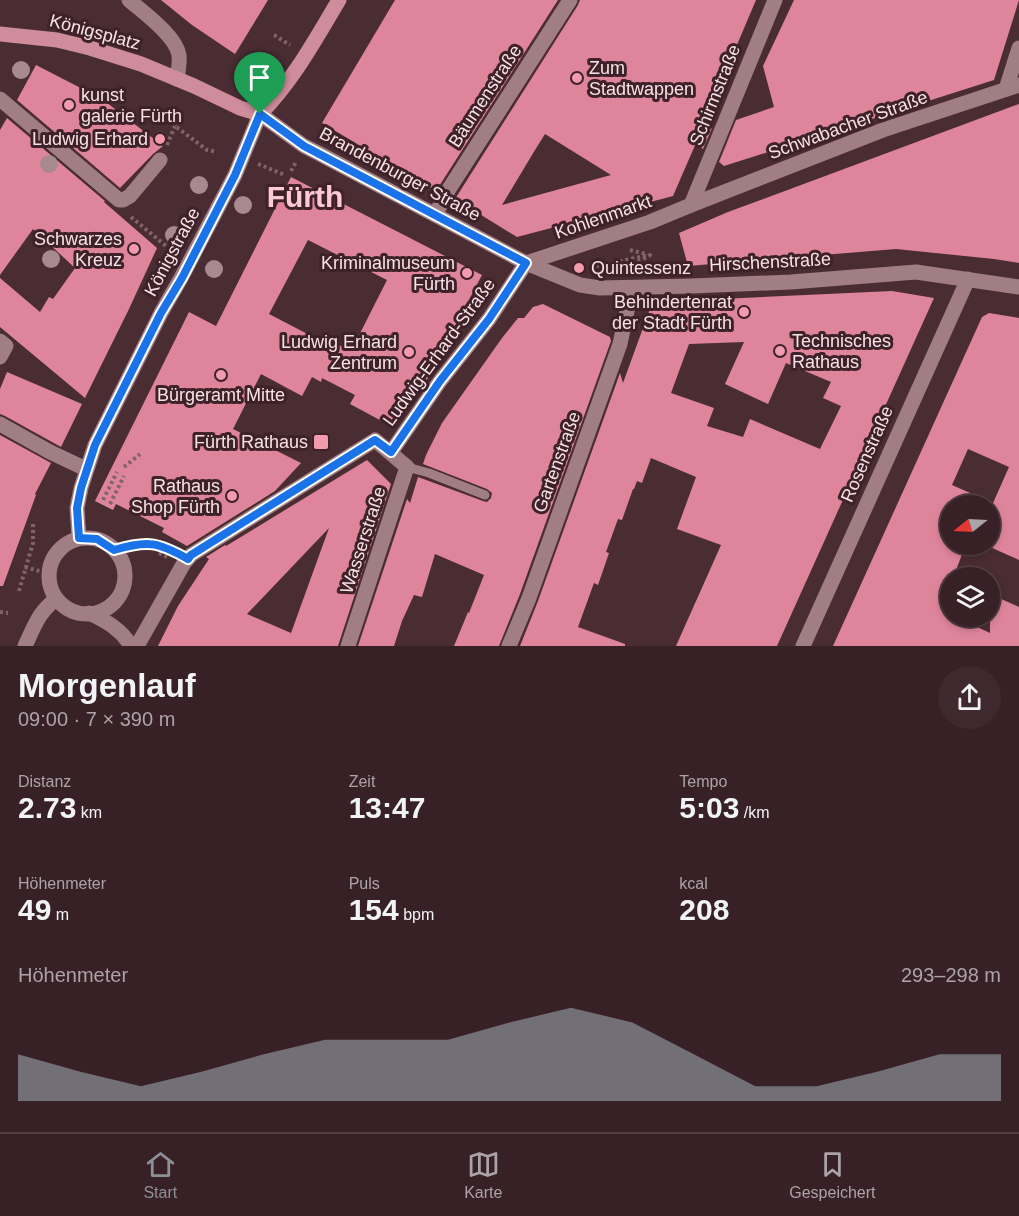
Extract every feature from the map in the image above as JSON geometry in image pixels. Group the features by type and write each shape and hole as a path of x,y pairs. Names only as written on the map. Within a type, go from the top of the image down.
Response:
{"main road":[{"name":"Königstraße","path":"260,114 273,101 306,56 339,0"},
{"name":"Königsplatz","path":"0,34 57,40 90,48 141,64 240,108 260,114"}],"street":[{"name":"Königsplatz","path":"129,0 166,32 176,48 179,55 177,79"},
{"name":"Bäumenstraße","path":"435,215 449,189 570,0"},
{"name":"Schirmstraße","path":"692,205 775,0"},
{"path":"1012,87 1019,48"},
{"name":"Schwabacher Straße","path":"692,205 883,130 1012,87"},
{"path":"0,99 119,200 130,196 160,160"},
{"name":"Brandenburger Straße","path":"260,114 304,146 526,263"},
{"name":"Königstraße","path":"79,538 77,508 95,445 161,313 182,278 235,175 260,114"},
{"name":"Kohlenmarkt","path":"526,263 650,222 692,205"},
{"name":"Hirschenstraße","path":"526,263 580,285 600,288 791,282 916,272 1019,287"},
{"name":"Ludwig-Erhard-Straße","path":"192,555 375,440 391,452 440,381 489,319 526,263"},
{"name":"Rosenstraße","path":"803,646 968,279"},
{"name":"Gartenstraße","path":"509,646 529,598 620,344 632,288"},
{"path":"0,341 6,346 0,357"},
{"path":"0,424 86,470"},
{"path":"391,452 407,467"},
{"name":"Wasserstraße","path":"348,646 407,467"},
{"path":"79,538 97,539 114,550 124,568 124,576 122,591 109,607 96,613 82,613 69,609 56,599 49,577 51,562 60,549 79,538"},
{"path":"137,646 192,555"},
{"path":"25,646 45,608 56,599"},
{"path":"89,613 110,623 123,634 131,646"}],"lane":[{"path":"407,467 485,495"}],"path":[{"path":"179,117 175,126 207,150 217,152"},
{"path":"257,164 285,175"},
{"path":"123,200 132,219 171,250"},
{"path":"629,250 650,255"},
{"path":"633,266 650,255"},
{"path":"596,266 650,255"},
{"path":"124,467 140,454"},
{"path":"103,500 117,472"},
{"path":"110,504 124,476"},
{"path":"19,591 33,543 33,524"},
{"path":"114,550 130,545 155,544 192,555"},
{"path":"159,553 165,556"},
{"path":"26,567 46,573"},
{"path":"0,612 8,613"}],"building":[{"path":"161,0 268,0 235,54 192,25"},
{"path":"395,0 558,0 436,191 322,123"},
{"path":"580,0 756,0 700,132 712,128 703,149 696,143 673,196 517,237 455,199","holes":["545,134 611,175 502,205"]},
{"path":"794,0 1019,0 994,80 724,166 719,162 736,120 774,107 763,66"},
{"path":"36,65 102,99 163,146 120,188 17,100"},
{"path":"1019,104 1019,263 896,249 688,266 679,233 728,212"},
{"path":"7,118 157,248 85,398 0,327 0,278 40,312 49,297 53,299 75,268 33,229 0,275 0,130"},
{"path":"291,177 482,275 421,391 411,387 391,426 350,404 355,395 322,378 321,382 312,377 302,396 261,374 233,429 301,463 275,491 187,546 162,532 164,528 116,504 113,510 95,501 189,312 216,326","holes":["308,240 387,280 351,351 325,338 323,342 269,314"]},
{"path":"892,291 934,298 777,646 676,646 721,545 677,529 696,477 651,458 642,483 637,481 633,489 622,520 618,519 606,552 609,553 598,585 594,583 578,627 625,644 625,646 520,646 620,373 623,383 651,306 657,302","holes":["744,342 725,384 768,404 786,363 831,382 823,398 841,406 820,449 750,419 743,437 707,426 714,408 671,393 689,344"]},
{"path":"543,304 610,337 611,341 499,646 454,646 484,575 435,554 422,597 414,595 394,646 358,646 407,499 410,503 418,477 483,501 487,502 491,498 492,493 487,489 423,464 442,423 502,338 518,318 524,318 533,307"},
{"path":"989,313 1019,318 1019,560 1000,551 1000,495 997,495 1009,467 968,449 952,485 975,495 940,495 940,555 962,555 957,567 940,567 940,627 977,627 990,633 990,627 1000,627 1000,598 1019,607 1019,646 833,646 982,317"},
{"path":"7,372 82,404 61,447 0,414 0,389"},
{"path":"0,435 51,463 35,494 3,586 0,586"},
{"path":"367,460 391,484 338,646 158,646 178,606 209,559 206,557","holes":["329,528 291,633 247,614"]}],"place":[{"name":"Zum Stadtwappen","path":"577,78"},
{"name":"kunst galerie Fürth","path":"69,105"},
{"name":"Ludwig Erhard","path":"160,139"},
{"name":"Schwarzes Kreuz","path":"134,249"},
{"name":"Quintessenz","path":"579,268"},
{"name":"Kriminalmuseum Fürth","path":"467,273"},
{"name":"Behindertenrat der Stadt Fürth","path":"744,312"},
{"name":"Technisches Rathaus","path":"780,351"},
{"name":"Ludwig Erhard Zentrum","path":"409,352"},
{"name":"Bürgeramt Mitte","path":"221,375"},
{"name":"Fürth Rathaus","path":"321,442"},
{"name":"Rathaus Shop Fürth","path":"232,496"}],"district":[{"name":"Fürth","path":"305,196"}],"route":[{"path":"260,114 304,146 526,263 489,319 440,381 391,452 375,440 188,559 164,546 155,544 130,545 114,550 97,539 79,538 77,508 95,445 161,313 182,278 235,175 260,114"}]}
